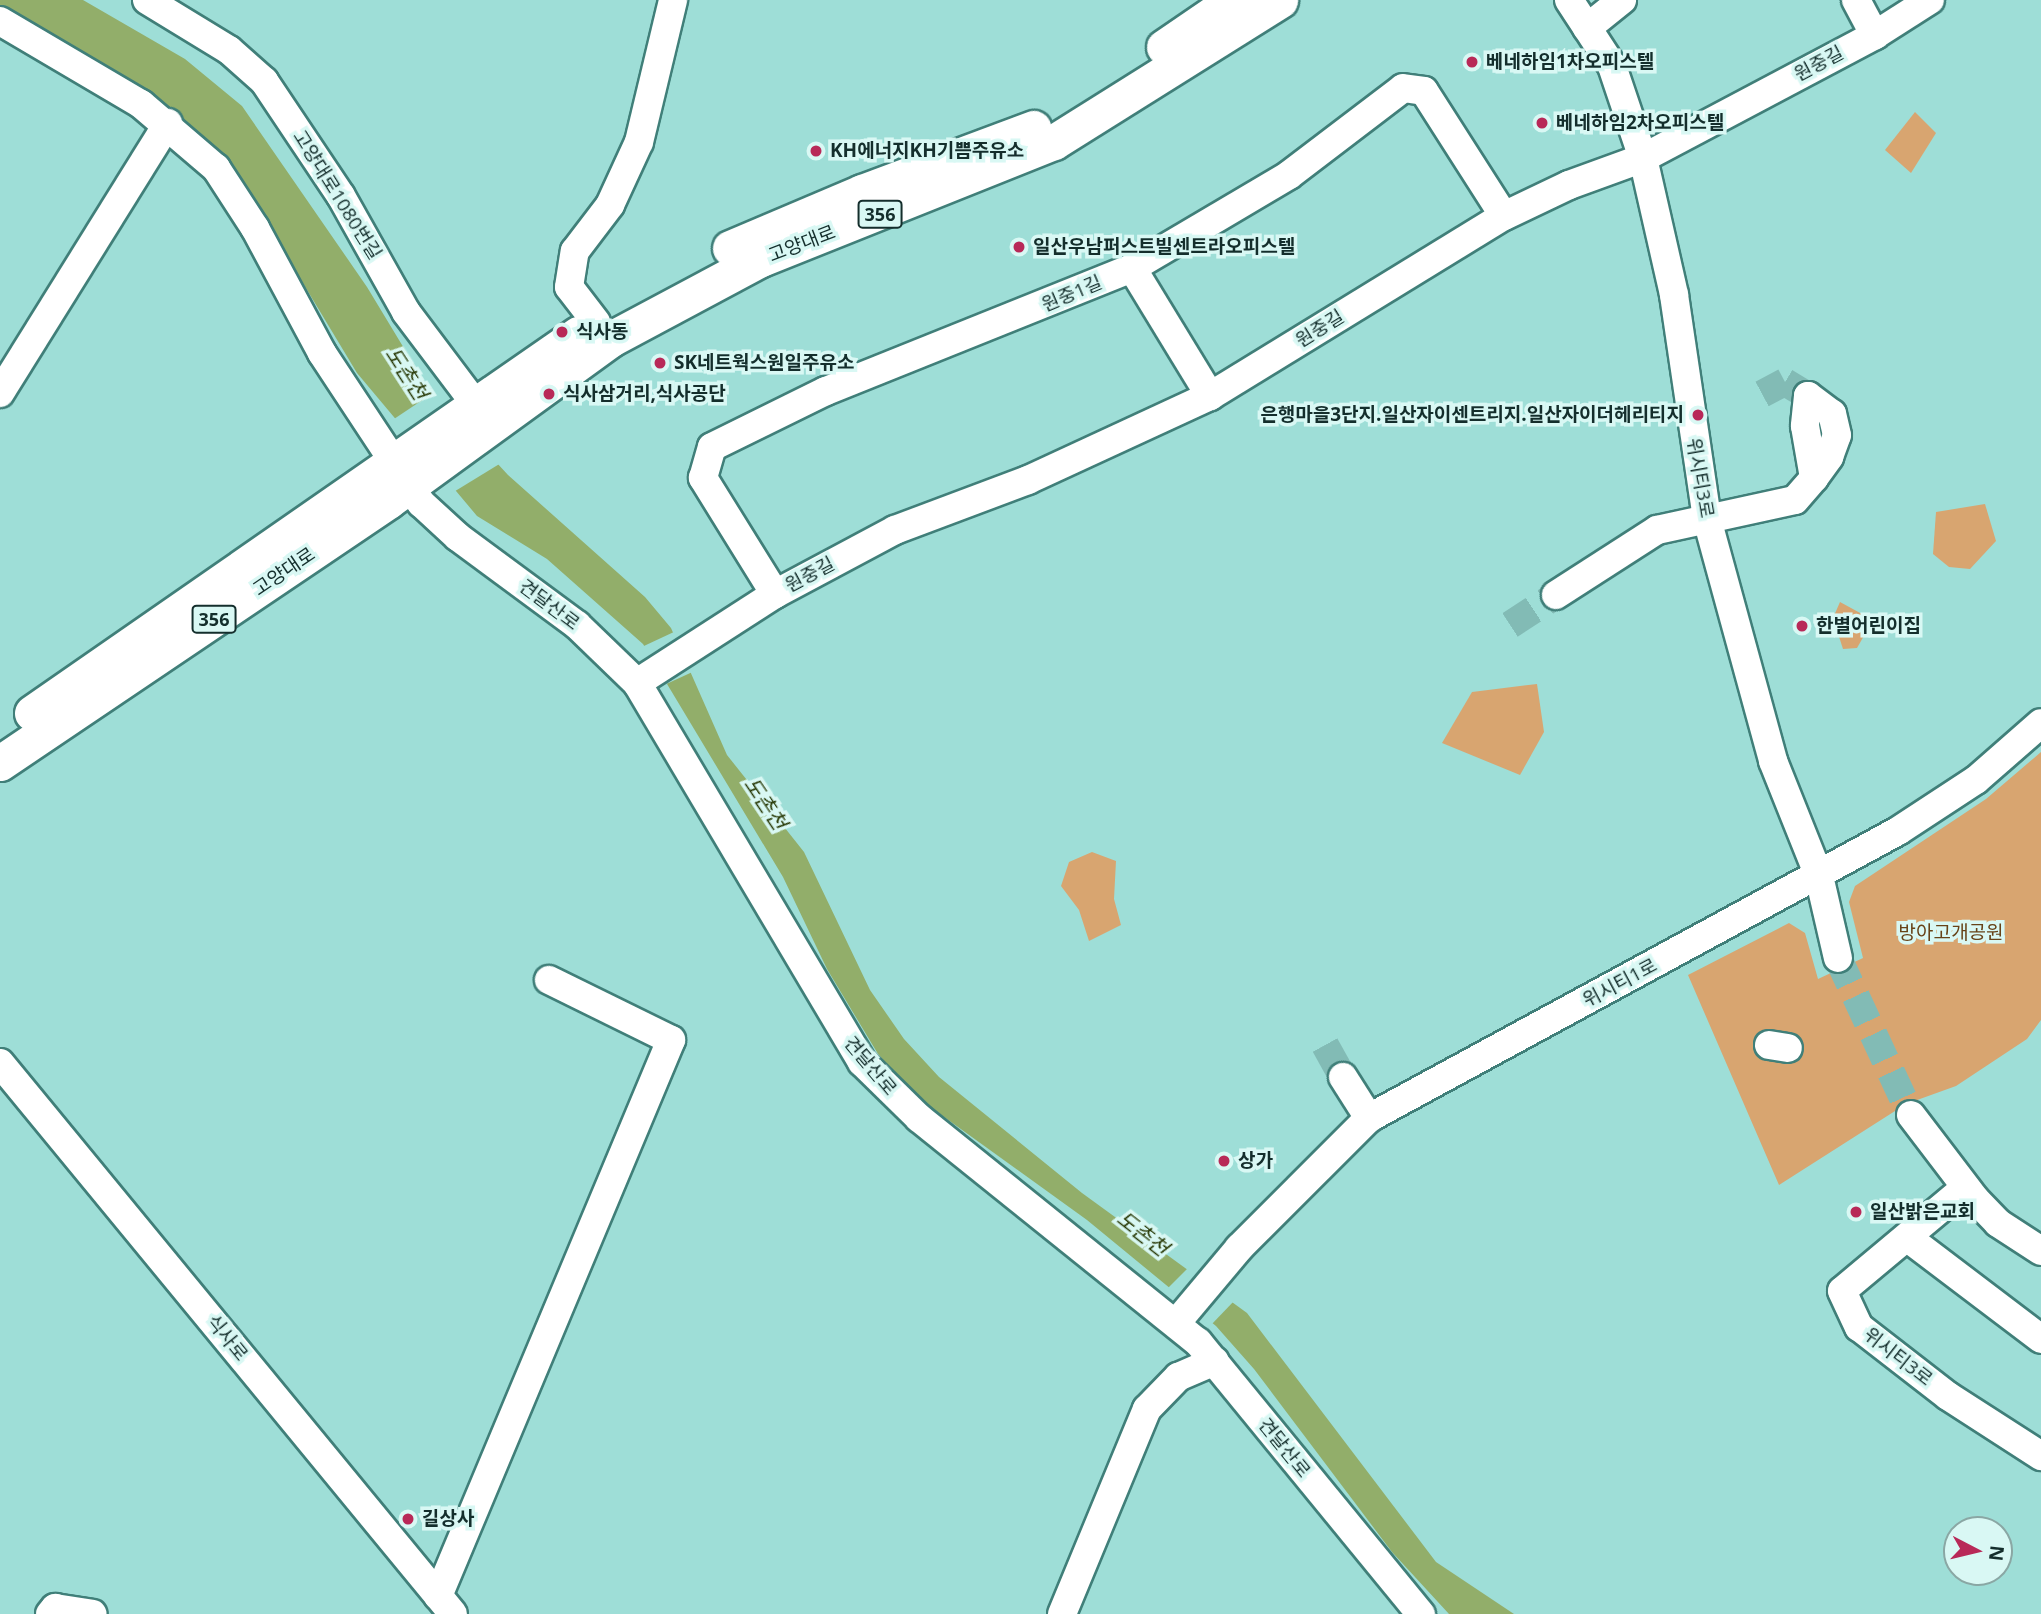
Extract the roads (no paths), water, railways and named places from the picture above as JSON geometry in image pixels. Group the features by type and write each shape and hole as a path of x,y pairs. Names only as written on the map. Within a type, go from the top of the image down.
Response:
{"main road":[{"name":"고양대로","path":"478,419 596,321 742,242 1041,125 1233,0"},
{"name":"고양대로","path":"478,419 611,339 761,259 1054,142 1280,0"},
{"name":"356","path":"408,468 478,419"},
{"name":"고양대로","path":"0,735 408,468"},
{"name":"고양대로","path":"0,763 408,468"}],"street":[{"name":"고양대로1080번길","path":"147,0 229,50 264,81 341,196 406,312 478,419"},
{"path":"596,321 569,287 575,251 610,205 639,142 673,0"},
{"name":"위시티3로","path":"1569,0 1612,66 1643,158 1674,295 1707,519 1773,761 1819,877 1839,958"},
{"path":"1587,27 1622,0"},
{"path":"1856,0 1875,35"},
{"name":"원중길","path":"643,678 775,594 895,530 1028,480 1210,396 1504,216 1569,185 1643,158 1875,35 1930,0"},
{"name":"견달산로","path":"0,21 58,51 168,123 216,168 408,468 438,520 643,678 862,1062 919,1118 1182,1316 1421,1614"},
{"name":"원중1길","path":"775,594 703,478 712,447 826,391 1132,268 1289,175 1403,88 1424,91 1504,216"},
{"path":"0,393 168,123"},
{"path":"1132,268 1210,396"},
{"path":"1556,595 1657,530 1795,500 1814,478"},
{"name":"위시티1로","path":"1182,1316 1221,1269 1369,1118 1819,877 1976,780 2041,723"},
{"path":"446,1605 671,1040 549,980"},
{"name":"식사로","path":"0,1064 446,1605"},
{"path":"1343,1076 1369,1118"},
{"path":"1911,1115 1965,1188 1998,1223 2041,1251"},
{"name":"위시티3로","path":"1965,1188 1842,1291 1859,1327 1948,1396 2041,1456"},
{"path":"1908,1238 2041,1339"},
{"path":"1062,1614 1147,1409 1178,1377 1215,1360"},
{"path":"50,1614 55,1608 93,1614"}],"water":[{"name":"도촌천","path":"0,0 83,0 185,59 242,106 367,287 428,388 508,475 645,597 671,628 727,755 804,852 870,990 904,1039 939,1077 1082,1193 1247,1313 1436,1562 1514,1614 1449,1614 1392,1552 1254,1369 1216,1326 1087,1220 915,1096 878,1054 827,969 783,877 643,644 547,559 477,516 357,373 277,240 230,172 165,103 0,10"}],"tunnel":[{"path":"1762,394 1785,382 1808,396"},
{"path":"1510,625 1556,595"},
{"path":"1838,958 1911,1115"},
{"path":"1325,1045 1343,1077"}],"place":[{"name":"베네하임1차오피스텔","path":"1472,62"},
{"name":"베네하임2차오피스텔","path":"1542,123"},
{"name":"KH에너지KH기쁨주유소","path":"816,151"},
{"name":"일산우남퍼스트빌센트라오피스텔","path":"1019,247"},
{"name":"식사동","path":"562,332"},
{"name":"SK네트웍스원일주유소","path":"660,363"},
{"name":"식사삼거리,식사공단","path":"549,394"},
{"name":"은행마을3단지.일산자이센트리지.일산자이더헤리티지","path":"1698,415"},
{"name":"한별어린이집","path":"1802,626"},
{"name":"상가","path":"1224,1161"},
{"name":"일산밝은교회","path":"1856,1212"},
{"name":"길상사","path":"408,1519"}],"park label":[{"name":"방아고개공원","path":"1951,933"}]}
